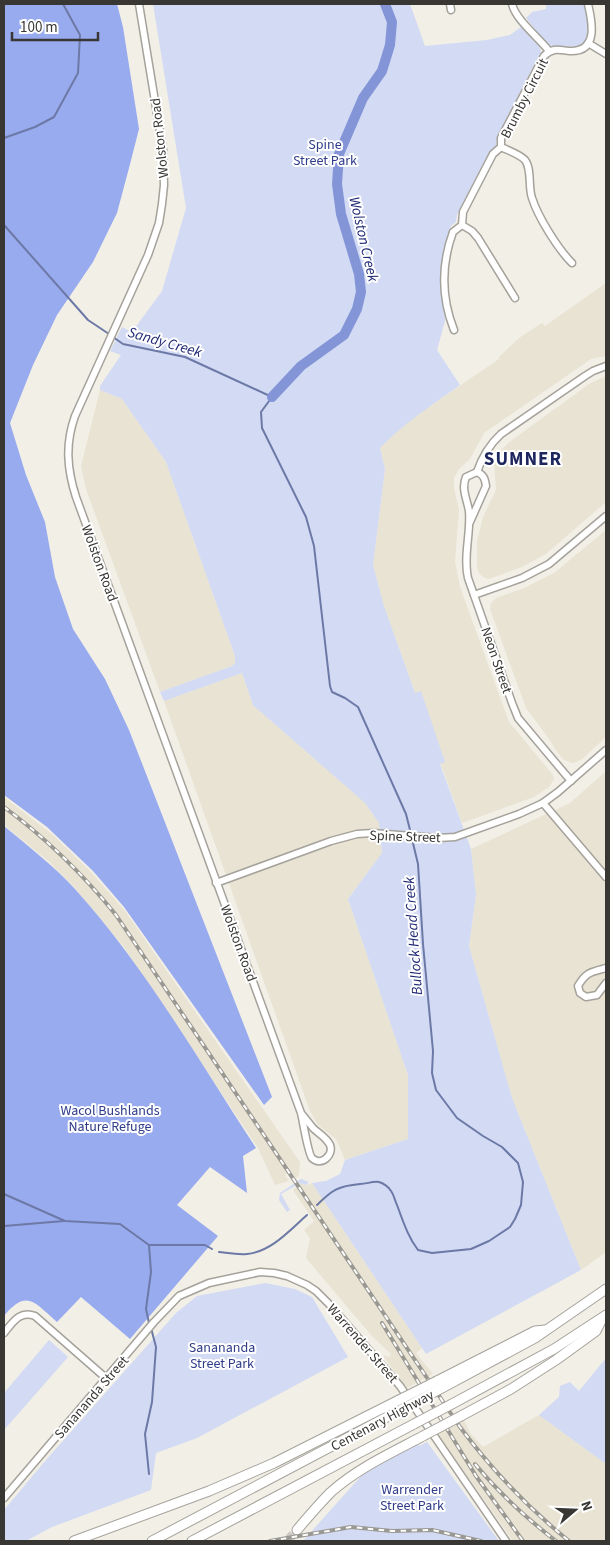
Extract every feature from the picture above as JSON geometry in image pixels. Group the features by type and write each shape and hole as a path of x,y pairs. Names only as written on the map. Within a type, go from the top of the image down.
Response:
{"highway":[{"name":"Centenary Highway","path":"152,1541 402,1404 517,1348 606,1289"},
{"name":"Centenary Highway","path":"192,1541 554,1349 605,1316"},
{"path":"297,1530 318,1505 343,1482 370,1464 511,1389 556,1360 596,1330 605,1316"},
{"path":"74,1541 209,1491 402,1404"}],"street":[{"name":"Wolston Road","path":"140,4 162,141 164,186 161,213 154,238 70,430 67,448 70,474 216,883 301,1113 309,1153 316,1161 327,1159 331,1148 328,1141 301,1113"},
{"path":"512,4 516,13 549,51"},
{"path":"588,4 592,32 588,43 606,54"},
{"name":"Brumby Circuit","path":"454,330 446,306 444,265 452,232 462,225 463,212 492,154 502,147 501,138 541,60 549,51 555,49 577,50 588,43"},
{"path":"502,147 526,161 533,202 557,246 572,263"},
{"path":"462,225 472,231 478,238 515,298"},
{"name":"Neon Street","path":"571,781 518,718 512,703 466,569 470,522 463,483 466,477 477,472 486,451 501,434 589,373 606,366"},
{"name":"Neon Street","path":"470,522 486,486 482,474 477,472"},
{"path":"474,595 522,578 543,568 562,555 606,516"},
{"name":"Spine Street","path":"216,883 356,834 391,834 438,838 456,837 543,803 606,750"},
{"path":"543,803 606,877"},
{"path":"606,968 584,976 578,986 580,993 586,997 597,995 606,983"},
{"name":"Warrender Street","path":"179,1296 209,1283 260,1272 274,1272 299,1280 316,1291 373,1353 400,1386 506,1541"},
{"name":"Sanananda Street","path":"4,1498 154,1322 179,1296"},
{"path":"4,1333 22,1314 29,1313 35,1316 107,1379"}],"shaded area":[{"path":"606,283 606,356 591,359 484,433 470,459 459,469 454,478 454,488 459,510 455,561 460,587 509,722 553,775 554,779 549,787 534,797 462,823 384,606 373,565 385,469 380,448 411,419 499,359 519,338 542,323 545,326"},
{"path":"606,376 606,502 546,554 522,567 489,579 483,577 477,567 477,541 483,517 496,490 495,457 508,443 589,384"},
{"path":"100,390 122,399 166,462 235,656 235,664 232,666 160,692 86,489 81,466"},
{"path":"606,530 606,737 581,760 573,763 564,760 557,752 526,708 490,609 491,603 496,598 524,588 554,573"},
{"path":"242,673 253,705 365,803 379,823 382,853 348,899 408,1075 408,1139 345,1160 336,1139 318,1125 310,1111 164,701"},
{"path":"606,771 606,1252 581,1270 512,1098 469,946 476,895 471,849 570,803"},
{"path":"4,797 53,835 91,872 125,911 300,1162 299,1175 296,1178 291,1171 285,1175 289,1181 275,1185 258,1148 123,946 74,887 48,861 4,825"},
{"path":"300,1183 306,1185 312,1183 422,1348 416,1353 433,1374 407,1388 383,1356 389,1357 391,1354 371,1335 306,1258 310,1238 304,1230 314,1221 293,1190"},
{"path":"539,1415 606,1464 606,1541 513,1541 437,1433 463,1419 471,1434 483,1447"}],"green space":[{"path":"4,4 117,4 123,27 139,129 117,213 93,262 57,315 33,365 10,423 26,475 45,522 55,577 73,629 105,679 129,730 272,1097 264,1105 124,907 93,871 47,827 4,795"},
{"name":"Spine Street Park","path":"153,4 410,4 425,46 487,40 510,35 521,27 536,41 541,52 497,137 496,146 490,151 457,215 456,222 451,226 449,232 442,266 445,321 437,350 460,385 408,422 380,448 385,469 373,565 384,606 415,693 421,691 445,762 440,764 471,849 476,895 469,946 512,1098 581,1270 426,1354 312,1183 326,1181 340,1174 345,1160 408,1139 408,1075 348,899 382,853 379,823 365,803 253,705 242,673 164,701 160,692 232,666 235,663 235,656 166,462 122,399 100,390 100,386 121,355 110,351 122,327 132,332 162,291 186,208"},
{"path":"546,4 584,4 588,27 585,39 581,44 575,46 555,46 549,45 544,40 526,18 532,12 546,9"},
{"name":"Wacol Bushlands Nature Refuge","path":"4,826 58,872 100,918 148,981 256,1148 243,1156 247,1193 210,1167 177,1205 218,1236 130,1339 81,1297 57,1322 31,1301 19,1302 4,1316"},
{"path":"301,1179 309,1182 306,1185 300,1183 281,1194 290,1210 287,1212 279,1200 280,1193"},
{"name":"Sanananda Street Park","path":"265,1283 295,1289 312,1297 348,1357 197,1438 156,1453 151,1490 52,1527 26,1541 4,1541 4,1510 176,1313 197,1296"},
{"path":"49,1340 68,1357 4,1430 4,1393"},
{"path":"606,1358 606,1464 539,1415 559,1397 560,1386 570,1382 579,1391"},
{"name":"Warrender Street Park","path":"417,1442 419,1446 427,1442 499,1541 303,1541 362,1475"}],"waterway":[{"name":"Sandy Creek","path":"4,138 35,127 54,117 78,73 80,35 63,4"},
{"name":"Wolston Creek","path":"272,397 301,366 344,335 357,309 361,292 359,274 341,214 337,184 339,154 363,98 382,71 390,45 392,22 385,4"},
{"name":"Sandy Creek","path":"4,225 88,320 109,334"},
{"name":"Bullock Head Creek","path":"113,337 123,344 185,357 272,397 261,412 262,428 306,517 314,546 330,686 332,692 358,707 406,814 411,834"},
{"name":"Bullock Head Creek","path":"317,1205 331,1192 341,1188 374,1182 381,1183 392,1193 414,1245 418,1250 432,1253 471,1249 489,1241 510,1227 521,1205 523,1182 518,1163 502,1147 457,1118 436,1090 432,1073 433,1051 418,864 412,839"},
{"name":"Bullock Head Creek","path":"4,1194 65,1221 120,1224 149,1245 205,1245 212,1249"},
{"name":"Bullock Head Creek","path":"219,1252 244,1254 264,1249 280,1239 307,1215"},
{"path":"4,1226 64,1221"},
{"path":"149,1245 151,1272 146,1309 149,1323"},
{"path":"149,1474 145,1434 152,1402 156,1347 151,1328"}],"tunnel":[{"path":"287,1541 297,1530"}],"railway":[{"path":"4,807 35,831 63,857 116,915 460,1427 511,1487 569,1541"},
{"path":"382,1323 476,1476 523,1541"},
{"path":"475,1464 513,1505 556,1541"},
{"path":"270,1541 351,1527 392,1531 432,1530 481,1541"}],"district":[{"name":"SUMNER","path":"523,458"}]}
